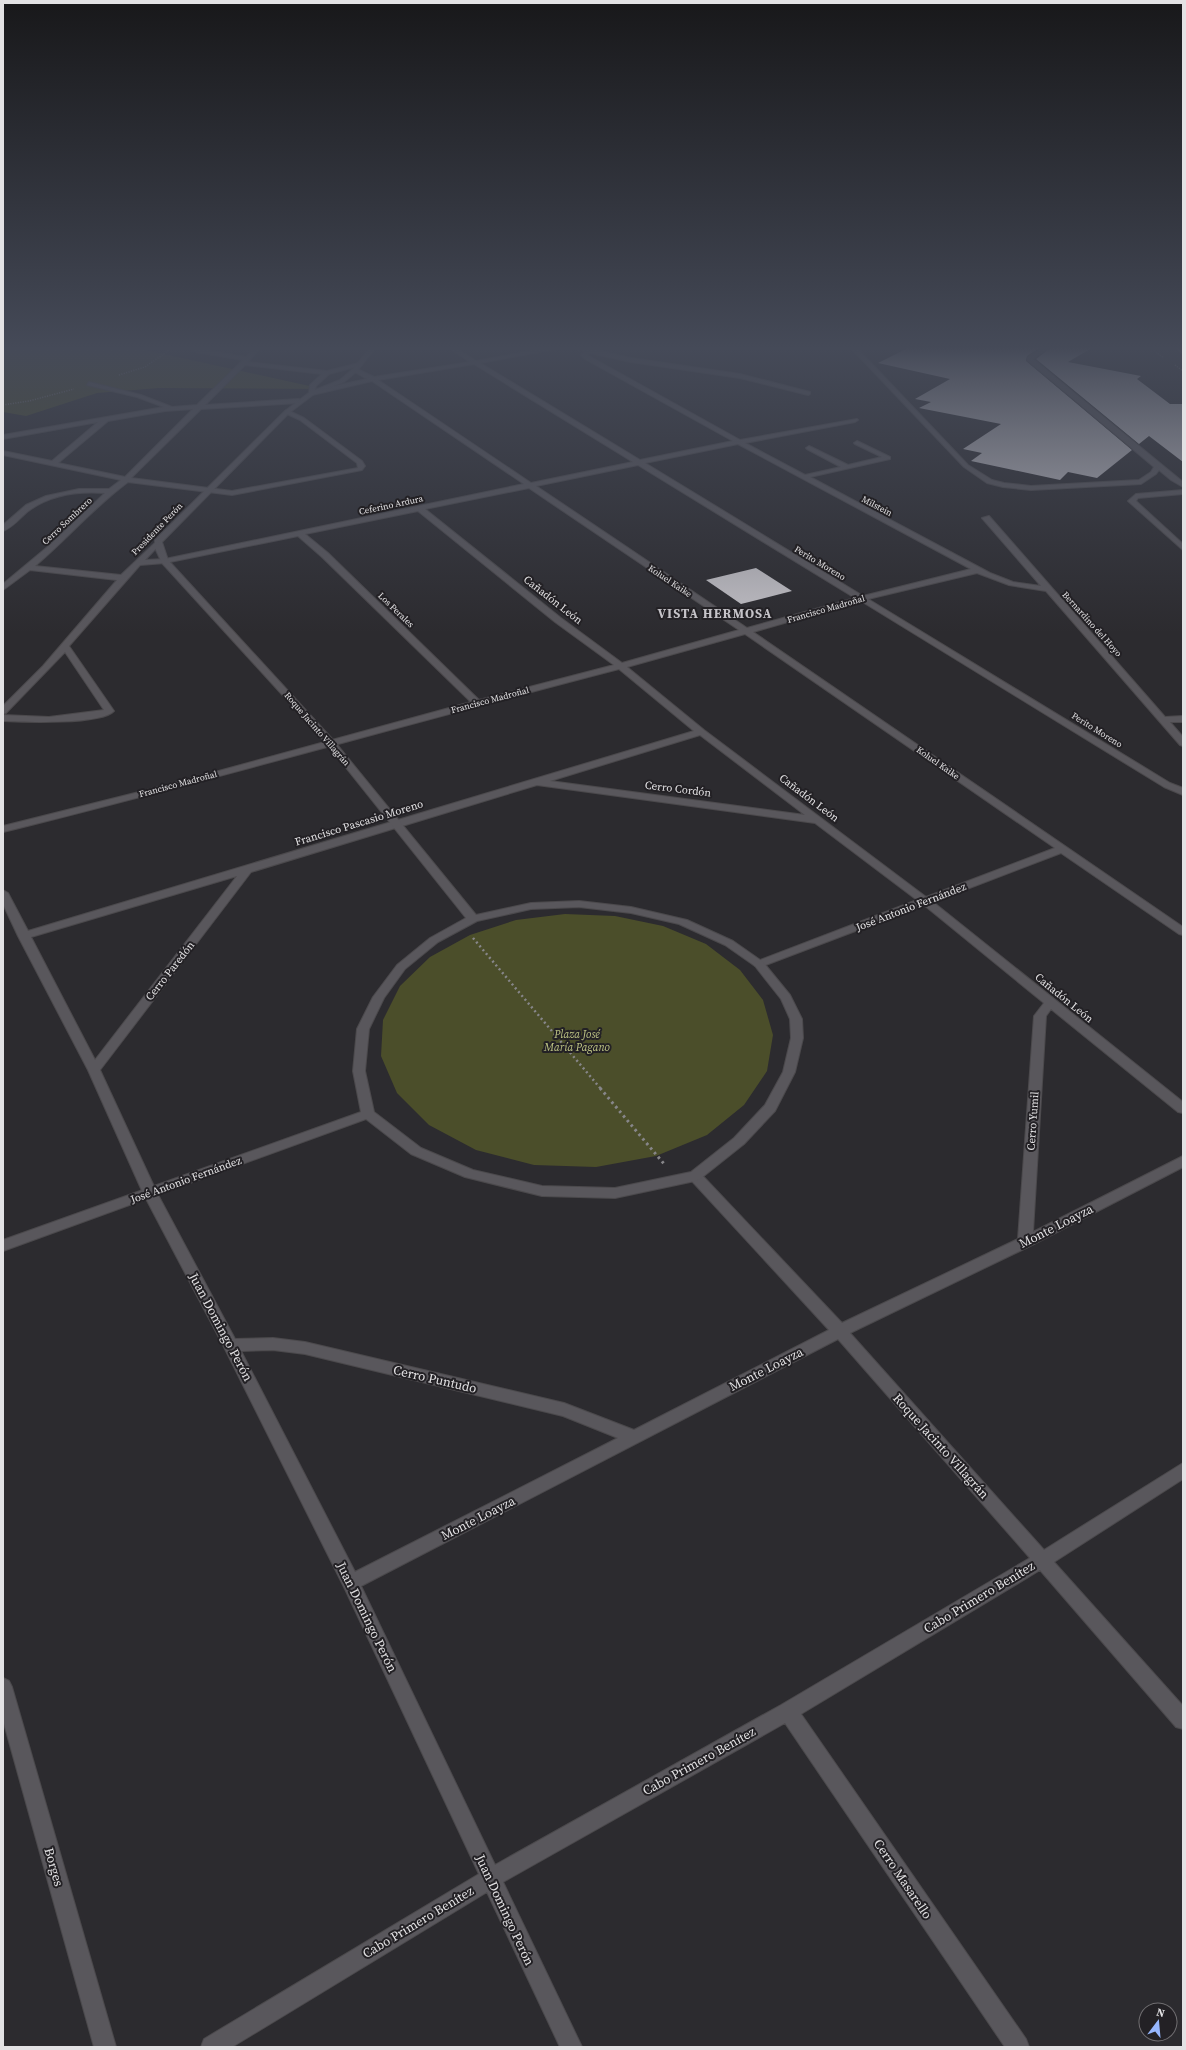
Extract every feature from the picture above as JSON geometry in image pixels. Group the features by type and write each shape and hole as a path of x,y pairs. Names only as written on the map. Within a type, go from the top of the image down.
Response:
{"street":[{"path":"54,464 80,442"},
{"name":"Cerro Sombrero","path":"3,588 54,546 111,492 126,480 165,442"},
{"name":"Presidente Perón","path":"3,710 46,668 123,578 257,442"},
{"path":"3,454 126,480 232,493 351,472 360,469 362,466 360,462 333,442"},
{"name":"Koluel Kaike","path":"465,442 746,631 1183,932"},
{"name":"Perito Moreno","path":"602,442 1167,785 1183,792"},
{"name":"Ceferino Ardura","path":"138,563 166,561 739,442"},
{"name":"Milstein","path":"739,442 1000,581 1015,585 1048,589"},
{"path":"943,442 975,475 1006,486 1026,489 1157,480 1180,484"},
{"path":"1129,442 1180,484"},
{"path":"803,477 888,458 857,443"},
{"path":"809,448 847,467"},
{"path":"1141,482 1154,472 1158,466"},
{"path":"3,529 29,507 45,499 74,490 88,489 111,492"},
{"path":"1183,492 1136,496 1132,501 1183,548"},
{"name":"Cañadón León","path":"419,508 558,620 621,666 701,732 924,901 1183,1109"},
{"name":"Bernardino del Hoyo","path":"986,518 1024,559 1048,589 1183,743"},
{"name":"Los Perales","path":"299,533 325,555 476,703"},
{"name":"Roque Jacinto Villagrán","path":"158,542 159,548 166,561 331,743 473,919"},
{"path":"27,567 123,578"},
{"name":"Francisco Madroñal","path":"3,829 174,786 476,703 621,666 860,599 978,570"},
{"path":"3,718 49,720 103,714 109,711 65,646"},
{"path":"1164,720 1183,719"},
{"name":"Francisco Pascasio Moreno","path":"24,936 246,872 397,823 701,732"},
{"name":"Cerro Cordón","path":"535,782 818,820"},
{"name":"José Antonio Fernández","path":"759,964 1062,849"},
{"name":"Cerro Paredón","path":"94,1070 246,872"},
{"name":"Juan Domingo Perón","path":"3,892 24,936 94,1070 150,1193 231,1344 351,1583 490,1879 571,2047"},
{"path":"579,904 631,910 683,922 729,943 759,964 786,998 796,1019 797,1038 789,1072 770,1108 739,1141 695,1176 615,1193 542,1191 470,1174 416,1151 368,1114 359,1071 363,1029 379,997 401,967 434,940 473,919 531,906 579,904"},
{"name":"Cerro Yumil","path":"1025,1242 1040,1016 1050,1002"},
{"name":"José Antonio Fernández","path":"3,1246 368,1114"},
{"name":"Monte Loayza","path":"351,1583 840,1331 1025,1242 1183,1161"},
{"name":"Roque Jacinto Villagrán","path":"695,1176 840,1331 1183,1720"},
{"name":"Cerro Puntudo","path":"231,1344 273,1344 305,1348 564,1410 634,1437"},
{"name":"Cabo Primero Benítez","path":"212,2047 490,1879 788,1710 1042,1560 1183,1470"},
{"name":"Borges","path":"3,1687 105,2047"},
{"name":"Cerro Masarello","path":"788,1710 1018,2047"}],"path":[{"path":"457,928 470,934 656,1156 679,1179"}],"green space":[{"name":"Plaza José María Pagano","path":"565,914 615,916 663,926 706,944 740,970 763,1000 773,1035 767,1071 744,1105 707,1135 656,1156 596,1167 534,1165 476,1150 429,1125 397,1093 381,1056 383,1020 400,986 430,957 470,935 516,920"}],"building":[{"path":"974,442 1122,442 1132,450 1097,478 1068,472 1060,480 971,461 982,453 963,449"},
{"path":"1156,442 1183,442 1183,462"},
{"path":"756,568 792,591 741,604 706,580"}],"district":[{"name":"VISTA HERMOSA","path":"715,613"}]}
